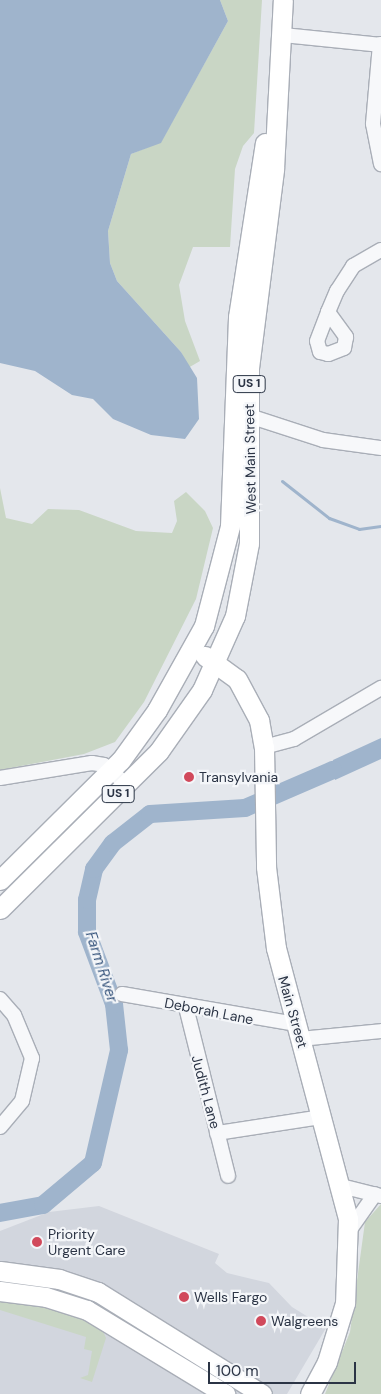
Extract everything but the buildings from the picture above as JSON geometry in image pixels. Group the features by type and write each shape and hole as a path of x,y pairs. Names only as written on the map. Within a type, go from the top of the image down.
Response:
{"main road":[{"name":"West Main Street","path":"193,650 225,556 240,413 246,254 276,103 283,35 284,0"},
{"name":"West Main Street","path":"217,662 234,616 248,560 240,413"},
{"name":"Main Street","path":"193,650 217,662 249,694 264,747 265,822 272,926 298,1032 341,1186 348,1231 345,1303 327,1362 310,1394"},
{"name":"US 1","path":"0,880 112,771 139,735 193,650"},
{"name":"US 1","path":"0,909 128,785 159,751 217,662"},
{"path":"139,735 159,751"},
{"path":"0,1271 59,1279 134,1312 262,1394"},
{"path":"0,1291 71,1304 125,1330 225,1394"},
{"path":"125,1330 134,1312"}],"street":[{"path":"283,35 381,44 373,124 381,164"},
{"path":"328,312 344,277 381,250"},
{"path":"240,413 323,440 381,448"},
{"path":"264,747 294,739 381,688"},
{"path":"5,777 82,763 100,764 112,771 128,785"},
{"name":"Deborah Lane","path":"122,994 298,1032 381,1031"},
{"path":"0,998 14,1014 32,1058 22,1101 0,1127"},
{"name":"Judith Lane","path":"186,1007 228,1176"},
{"path":"217,1133 322,1118"},
{"path":"341,1186 378,1195 348,1231"}],"shaded area":[{"path":"99,1206 219,1254 215,1263 227,1273 269,1283 292,1307 326,1328 287,1394 0,1394 0,1231 49,1212"}],"green space":[{"path":"220,0 262,0 254,133 243,146 235,169 230,247 193,247 179,285 185,321 200,361 188,368 181,352 117,281 110,263 108,231 131,154 161,142 228,21"},
{"path":"0,488 6,518 32,524 48,509 79,510 136,531 172,533 177,521 174,501 186,492 205,511 213,528 196,599 144,702 115,742 84,754 0,770"},
{"path":"381,1204 381,1394 325,1394 350,1332 365,1222"},
{"path":"0,1299 72,1312 100,1325 106,1338 92,1382 80,1378 88,1375 92,1351 84,1349 86,1337 0,1310"}],"water":[{"path":"0,0 220,0 228,21 161,143 131,154 108,231 110,263 117,281 181,352 197,378 199,419 185,439 151,435 113,419 93,399 72,395 35,371 0,363"},
{"path":"381,738 381,759 335,780 333,760"}],"waterway":[{"name":"Farm River","path":"282,481 329,518 359,529 381,526"},
{"name":"Farm River","path":"0,1213 43,1205 93,1163 119,1050 114,1004 87,932 87,900 94,869 113,843 150,814 245,808 333,770"}],"place":[{"name":"Transylvania","path":"189,777"},
{"name":"Priority Urgent Care","path":"37,1242"},
{"name":"Wells Fargo","path":"184,1297"},
{"name":"Walgreens","path":"261,1321"}]}
